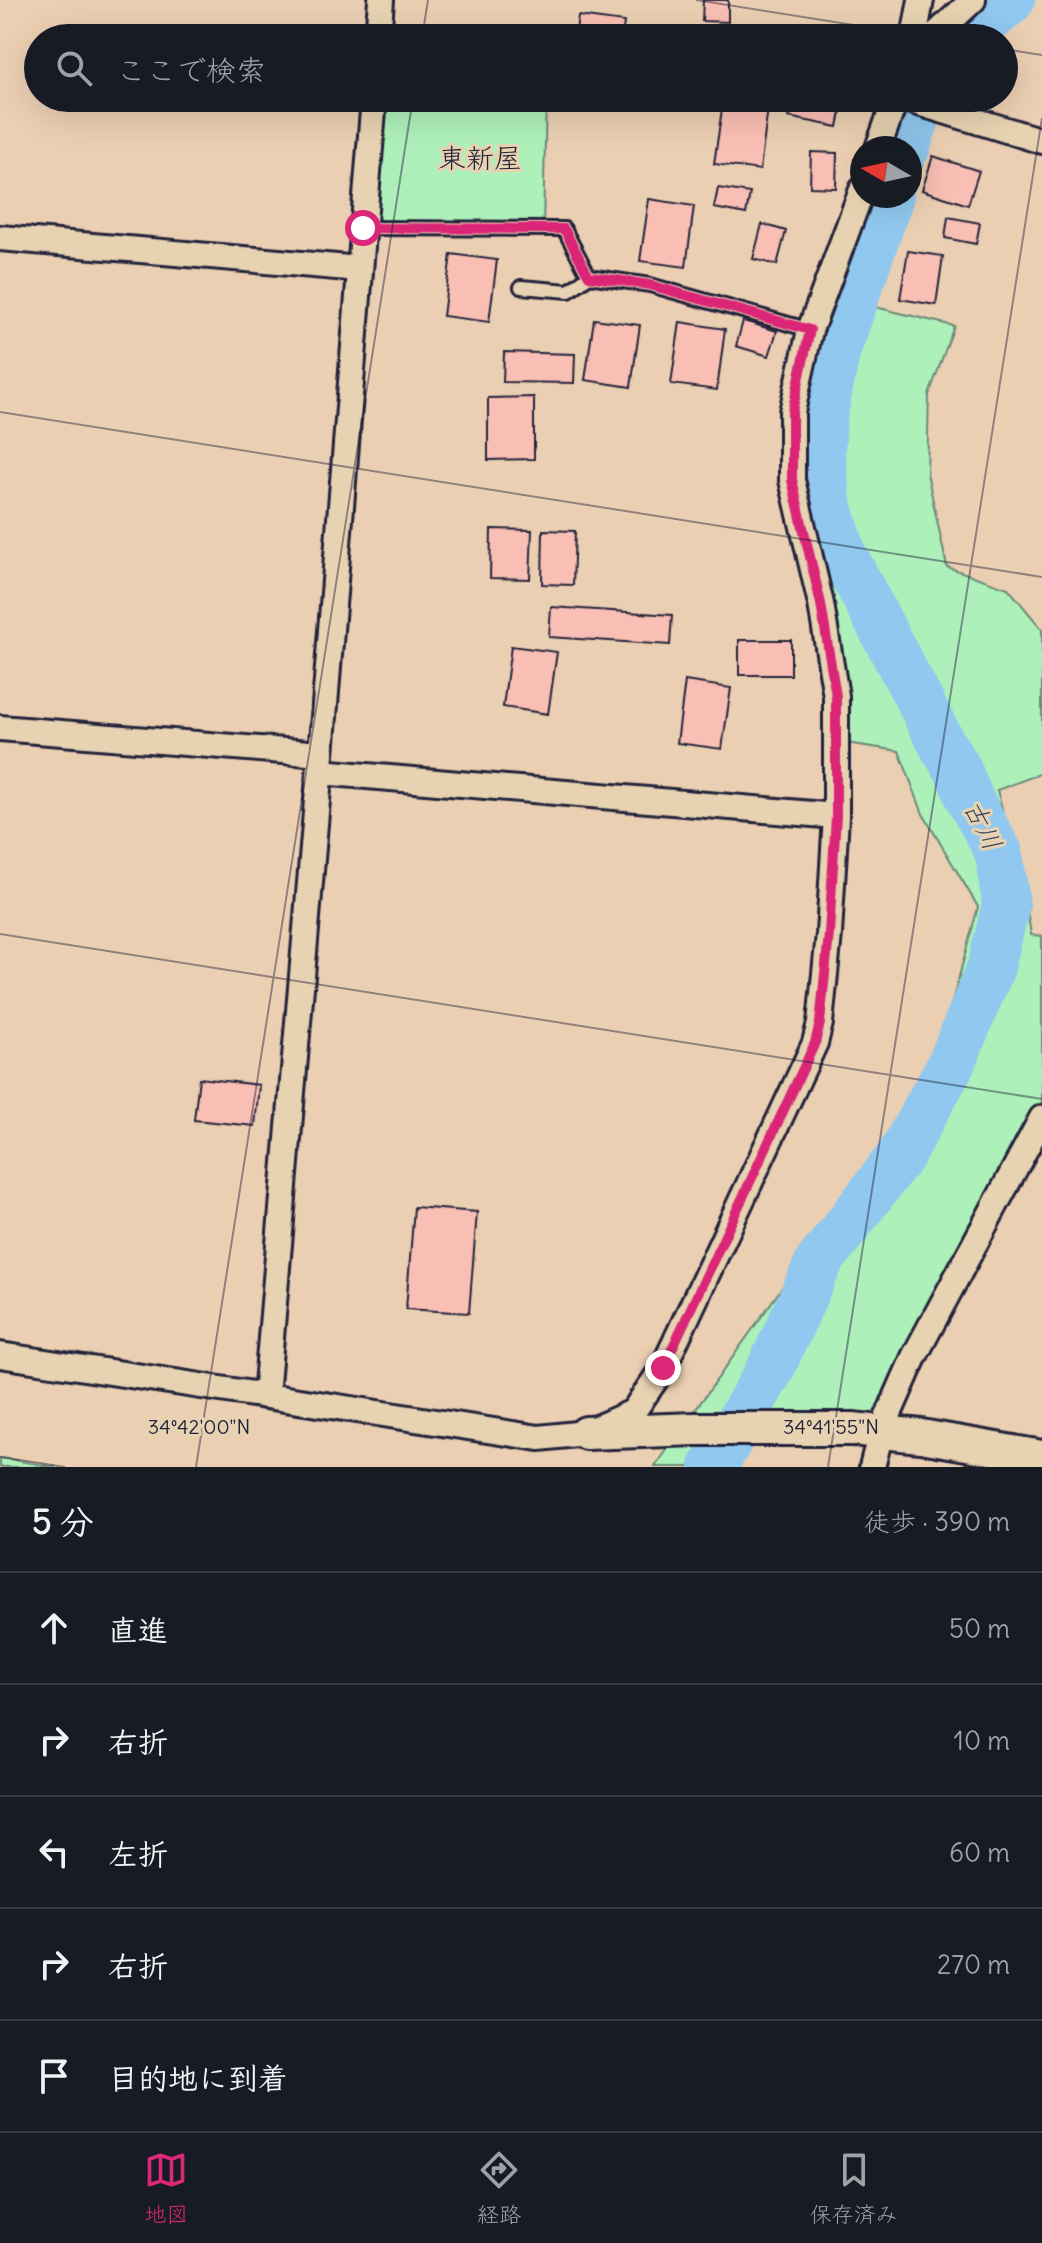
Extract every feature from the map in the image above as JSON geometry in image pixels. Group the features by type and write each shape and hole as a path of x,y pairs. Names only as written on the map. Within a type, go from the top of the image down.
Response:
{"street":[{"path":"379,24 381,0"},
{"path":"917,24 921,0"},
{"path":"947,24 973,0"},
{"path":"266,1396 373,112"},
{"path":"883,136 893,112"},
{"path":"946,112 1042,141"},
{"path":"586,1433 633,1412 663,1368 815,1043 820,1023 836,816 836,696 821,604 792,480 792,412 810,330 855,208"},
{"path":"0,238 360,269"},
{"path":"0,728 836,816"},
{"path":"872,1467 881,1432 914,1357 1042,1118"},
{"path":"0,1355 539,1438 696,1429 852,1429 1042,1457"}],"lane":[{"path":"363,228 564,229 589,276"},
{"path":"521,287 569,291 589,276 650,285 810,330"}],"green space":[{"path":"379,112 546,112 543,229 363,228"},
{"path":"891,112 941,112 922,165 922,136 882,136"},
{"path":"858,208 906,208 871,306 954,326 929,395 927,473 947,567 1008,588 1042,629 1042,773 997,790 1024,891 1031,935 1042,936 1042,1101 881,1432 757,1429 733,1467 655,1467 885,1142 946,1024 978,907 923,814 899,751 846,743 812,564 794,401"},
{"path":"2,1458 56,1467 0,1467"}],"building":[{"path":"703,0 728,0 728,22 702,21"},
{"path":"578,16 624,22 624,24 577,24"},
{"path":"722,112 767,112 760,170 714,164"},
{"path":"789,112 841,112 838,127 788,117"},
{"path":"811,152 837,153 836,188 810,187"},
{"path":"933,156 979,171 968,205 922,190"},
{"path":"718,188 750,193 746,214 714,208"},
{"path":"649,199 694,206 686,267 640,261"},
{"path":"948,217 980,223 976,244 945,238"},
{"path":"762,224 786,231 777,265 753,259"},
{"path":"908,251 943,256 936,305 900,299"},
{"path":"451,254 497,260 489,322 443,316"},
{"path":"594,319 640,325 631,387 585,380"},
{"path":"743,321 777,331 769,356 736,346"},
{"path":"680,322 725,329 717,390 671,384"},
{"path":"504,352 575,354 574,383 503,382"},
{"path":"534,397 534,459 488,460 488,398"},
{"path":"491,529 532,530 530,579 490,578"},
{"path":"543,530 575,531 573,585 542,584"},
{"path":"551,607 672,615 670,645 549,637"},
{"path":"739,640 791,640 791,675 739,675"},
{"path":"511,646 557,652 548,714 503,707"},
{"path":"685,681 731,688 722,749 677,743"},
{"path":"199,1078 259,1085 255,1126 194,1120"},
{"path":"414,1207 477,1212 469,1313 406,1309"}],"waterway":[{"name":"古川","path":"984,24 1011,0"},
{"name":"古川","path":"910,136 918,112"},
{"name":"古川","path":"713,1467 770,1370 819,1262 901,1155 951,1064 991,967 1006,905 999,853 842,552 827,501 821,453 823,418 836,353 886,208"}],"district":[{"name":"東新屋","path":"480,158"}],"route":[{"path":"363,228 564,229 589,276 650,285 810,330 792,412 792,480 821,604 836,696 836,816 820,1023 815,1043 663,1368"}]}
